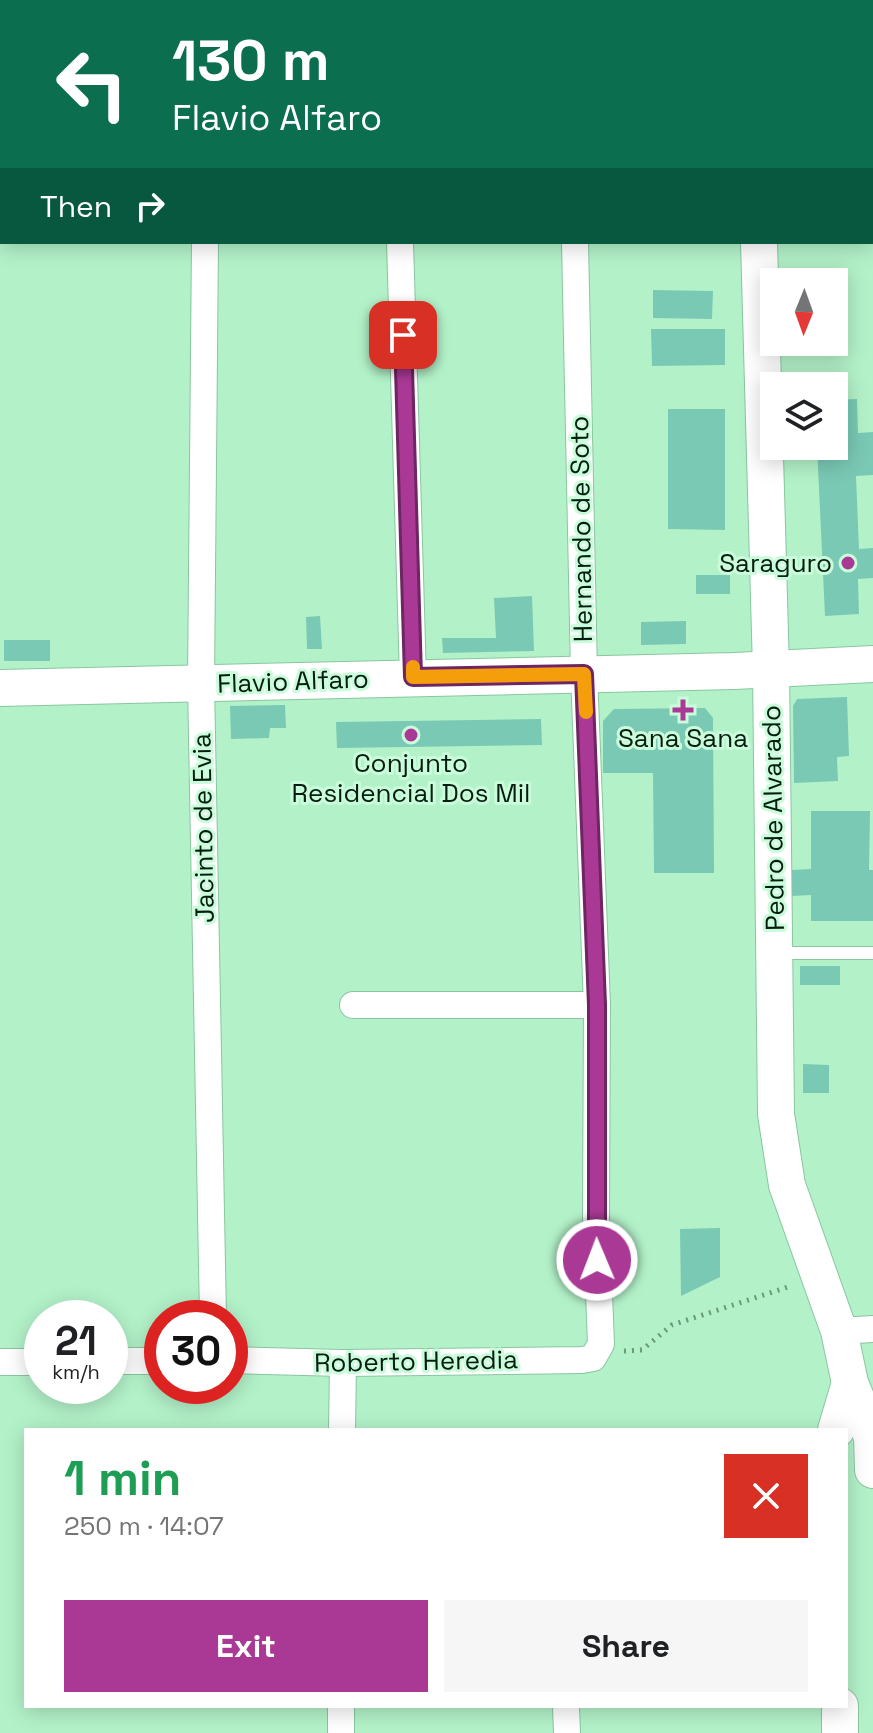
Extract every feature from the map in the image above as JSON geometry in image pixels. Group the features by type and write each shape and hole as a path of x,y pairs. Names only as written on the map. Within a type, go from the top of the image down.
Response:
{"street":[{"name":"Jacinto de Evia","path":"205,244 201,683 213,1300"},
{"path":"400,244 413,677"},
{"name":"Hernando de Soto","path":"575,244 584,674 597,1005 596,1216 600,1348"},
{"name":"Pedro de Alvarado","path":"759,244 771,669 776,1114 787,1185 819,1278 856,1330 850,1383 837,1428"},
{"name":"Flavio Alfaro","path":"0,688 873,664"},
{"path":"353,1005 597,1005"},
{"name":"Roberto Heredia","path":"248,1360 343,1363 582,1360 593,1358 600,1348"},
{"path":"0,1362 24,1362"},
{"path":"342,1428 343,1363"},
{"name":"Pedro de Alvarado","path":"850,1383 872,1437 873,1470"},
{"path":"341,1708 341,1733"},
{"path":"566,1708 567,1733"},
{"path":"840,1708 840,1733"}],"lane":[{"path":"775,953 873,953"}],"path":[{"path":"600,1348 642,1350 672,1325 819,1278"}],"building":[{"path":"653,290 713,291 712,319 653,318"},
{"path":"651,329 725,329 725,365 652,366"},
{"path":"848,399 857,399 858,433 873,432 873,475 856,476 859,549 873,548 873,578 858,579 859,614 825,616 818,460 848,460"},
{"path":"668,409 725,409 725,530 668,529"},
{"path":"696,575 730,575 730,594 696,594"},
{"path":"532,596 534,651 443,653 442,638 496,638 494,598"},
{"path":"320,616 322,649 307,649 306,617"},
{"path":"686,621 686,644 641,645 641,622"},
{"path":"4,640 50,640 50,661 4,661"},
{"path":"847,697 849,756 837,757 838,781 794,783 793,706 797,699"},
{"path":"285,705 286,728 270,728 269,738 231,739 230,706"},
{"path":"705,708 713,718 714,873 654,873 653,773 603,773 603,721 614,709"},
{"path":"541,719 542,745 337,748 336,722"},
{"path":"811,811 870,811 869,870 873,870 873,921 811,921 811,895 792,896 792,870 811,869"},
{"path":"800,966 840,966 840,985 800,985"},
{"path":"803,1064 829,1065 829,1093 803,1093"},
{"path":"720,1228 720,1277 681,1296 680,1229"}],"slow traffic":[{"path":"413,667 413,677 584,674 586,712"}],"place":[{"name":"Saraguro","path":"848,563"},
{"name":"Sana Sana","path":"683,710"},
{"name":"Conjunto Residencial Dos Mil","path":"411,735"}],"route":[{"path":"403,335 413,677 584,674 597,1005 597,1260"}]}
